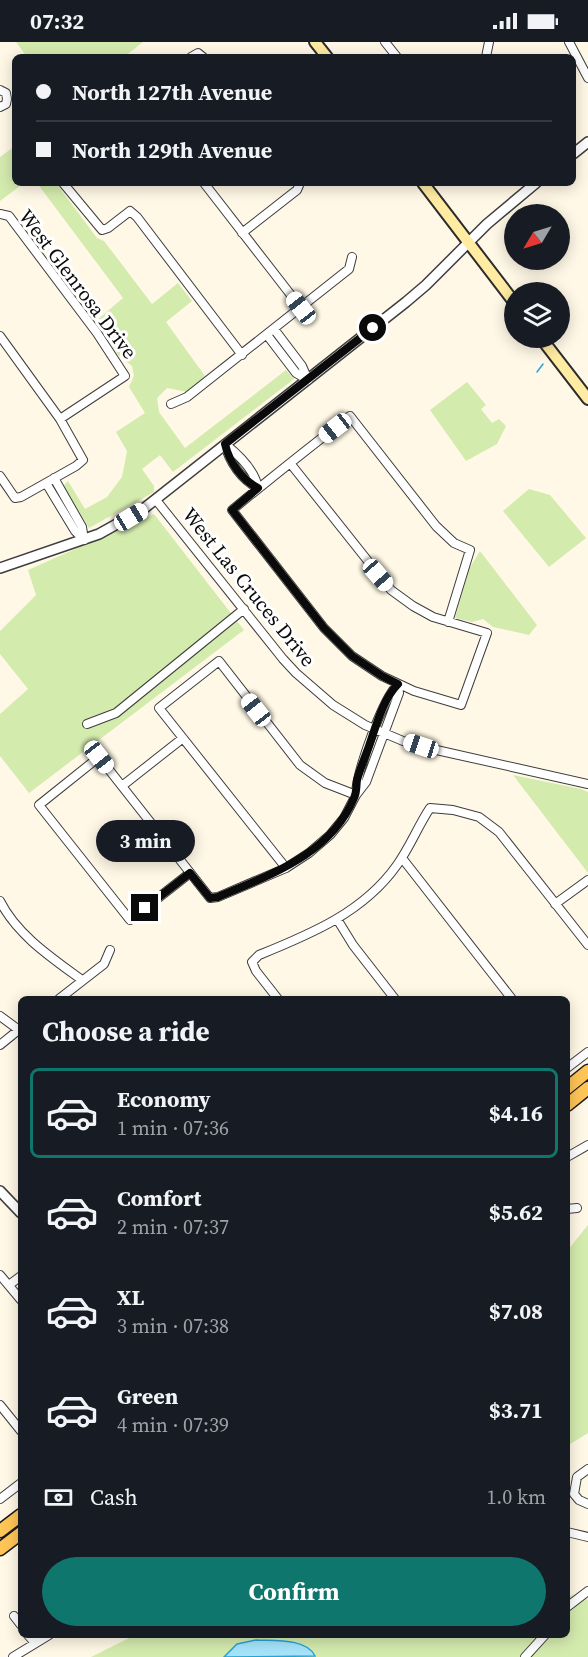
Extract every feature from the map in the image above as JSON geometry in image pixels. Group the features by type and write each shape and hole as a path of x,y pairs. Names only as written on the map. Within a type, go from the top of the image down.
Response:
{"main road":[{"path":"315,42 325,54"},
{"path":"425,186 504,289"},
{"path":"549,348 588,399"},
{"path":"570,1086 588,1071"},
{"path":"570,1103 588,1088"},
{"path":"0,1531 17,1518"},
{"path":"0,1549 18,1534"}],"street":[{"path":"385,42 395,54"},
{"path":"576,55 588,78"},
{"path":"0,90 6,93 7,99 6,104 0,107"},
{"path":"576,152 588,142"},
{"path":"65,186 102,230 130,211 137,217 242,355"},
{"path":"206,186 301,308"},
{"path":"242,233 297,190 299,186"},
{"path":"0,568 84,540 118,524 156,500 415,294 487,224 532,186"},
{"name":"West Glenrosa Drive","path":"1,214 9,216 90,324 125,376 60,418"},
{"path":"171,404 187,397 301,308 349,269 352,257"},
{"path":"274,329 302,366 308,380"},
{"path":"267,335 296,373 308,380"},
{"path":"0,336 60,418 83,459 76,466 21,497 15,498 0,476"},
{"path":"290,463 392,590 413,606 434,617 448,622 487,633 461,705 414,691 382,676 352,656 324,628 232,510 258,488 350,416 436,526 454,543 470,550 448,622"},
{"path":"225,444 228,456 249,483 258,488"},
{"path":"50,481 75,531 84,540"},
{"name":"West Las Cruces Drive","path":"156,500 289,666 333,705 380,731 432,749 588,784"},
{"path":"87,724 116,713 244,609"},
{"path":"286,868 159,708 219,661 300,765 325,783 356,795"},
{"path":"190,873 130,920 39,805 99,757 210,898 218,897 286,868 309,854 330,835 344,818 366,782 380,731 399,693 398,684"},
{"path":"122,786 183,738"},
{"path":"276,996 252,962 259,955 320,930 364,900 402,858 430,808 453,810 479,817 499,832 588,945"},
{"path":"402,858 510,996"},
{"path":"555,904 588,880"},
{"path":"0,901 3,913 27,937 82,980"},
{"path":"337,919 353,945 393,996"},
{"path":"62,996 104,964 110,950"},
{"path":"0,1016 18,1029"},
{"path":"0,1045 18,1032"},
{"path":"570,1066 588,1052"},
{"path":"570,1155 588,1145"},
{"path":"0,1191 18,1210"},
{"path":"570,1209 577,1208"},
{"path":"0,1275 9,1285 18,1290"},
{"path":"9,1285 18,1278"},
{"path":"0,1405 18,1427"},
{"path":"588,1469 577,1477 574,1494 579,1500 588,1504"},
{"path":"0,1499 18,1485"},
{"path":"570,1533 588,1537"},
{"path":"570,1605 588,1591"},
{"path":"14,1617 18,1622"},
{"path":"30,1638 34,1643"},
{"path":"13,1657 43,1638"},
{"path":"525,1657 542,1638"}],"green space":[{"path":"16,42 143,42 128,54 25,54"},
{"path":"12,148 12,186 20,186 0,201 0,157"},
{"path":"39,186 58,186 97,238 104,241 152,304 178,283 192,301 166,322 205,376 187,392 167,388 157,398 159,412 185,448 286,370 294,379 173,472 160,455 142,469 154,486 154,492 89,528 63,486 68,481 85,509 107,497 122,477 127,451 116,432 145,413 129,387 134,376 132,366 118,355 96,321 123,298"},
{"path":"467,382 486,405 481,409 492,423 499,419 506,426 497,444 466,461 430,410"},
{"path":"529,489 550,495 586,538 549,567 503,511"},
{"path":"154,514 244,630 29,793 0,756 0,714 28,689 0,654 0,631 36,595 28,570"},
{"path":"480,551 537,625 529,635 493,627 483,619 472,622 455,618 469,569"},
{"path":"513,775 588,792 588,873"},
{"path":"588,1225 588,1433 570,1444 570,1247"},
{"path":"579,1593 588,1600 588,1657 91,1657 129,1638 570,1638 570,1596"}],"water":[{"path":"256,1640 297,1643 311,1650 315,1656 224,1657 237,1644"}],"waterway":[{"path":"537,372 543,364"}],"route":[{"path":"145,908 190,873 210,898 218,897 286,868 309,854 330,835 344,818 356,795 357,782 371,741 390,692 398,684 352,656 324,628 232,510 258,488 249,483 228,456 225,444 373,328"}]}
